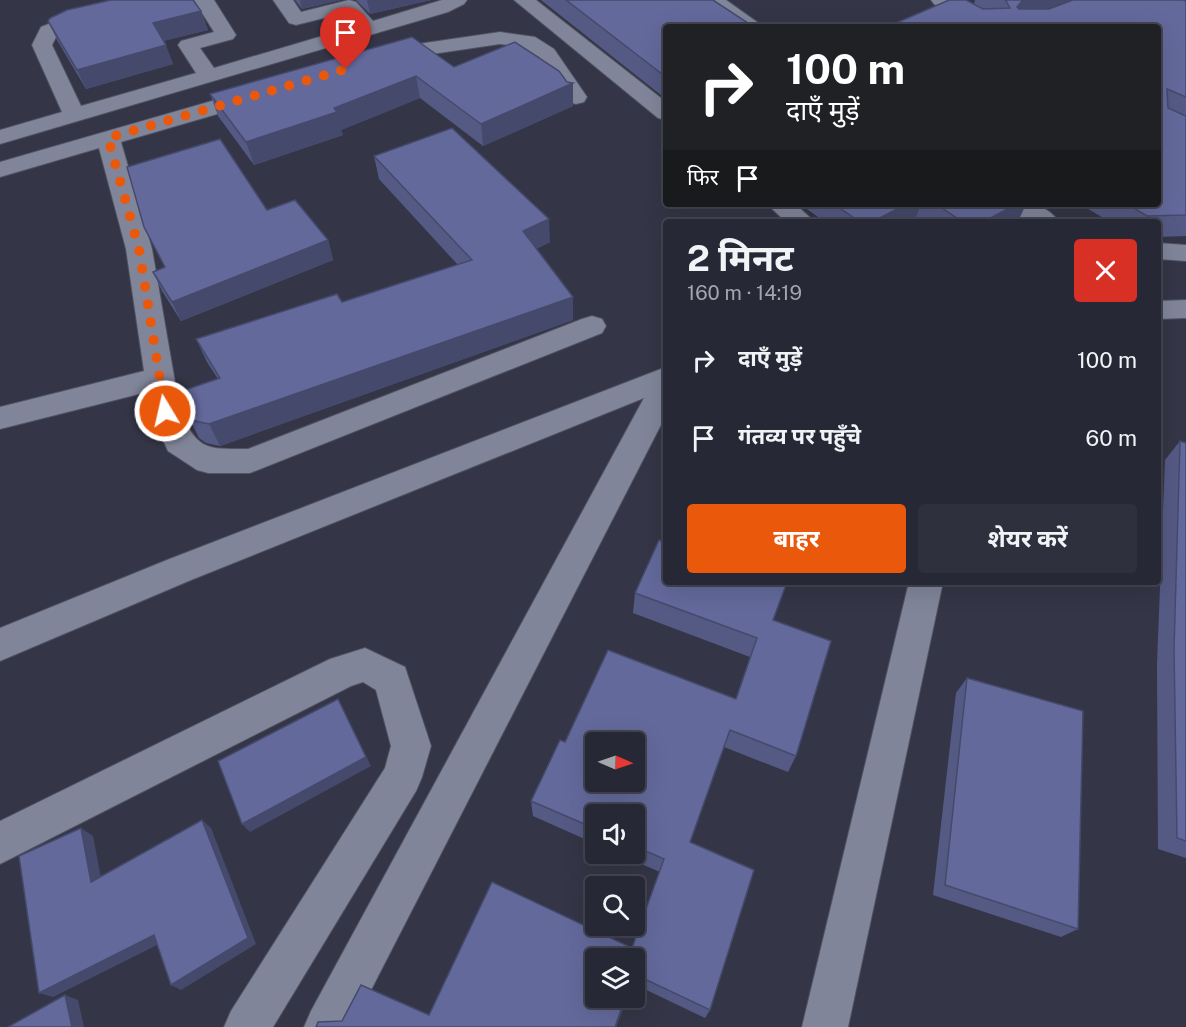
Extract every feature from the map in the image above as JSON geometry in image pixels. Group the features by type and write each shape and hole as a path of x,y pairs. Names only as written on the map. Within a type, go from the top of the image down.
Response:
{"street":[{"path":"74,114 42,45 48,31 68,23 161,0"},
{"path":"204,0 226,35 188,45 208,75"},
{"path":"283,0 296,19 349,6 369,29"},
{"path":"23,164 6,134 441,8 457,0"},
{"path":"714,0 750,24"},
{"path":"941,0 985,24"},
{"path":"532,1 663,110"},
{"path":"366,63 411,51 500,38 528,41 548,53 576,97"},
{"path":"0,170 277,89"},
{"path":"108,138 139,249 165,411 179,443 208,461 250,461 592,326"},
{"path":"783,207 798,219"},
{"path":"1024,207 1042,219"},
{"path":"1161,251 1186,253"},
{"path":"1161,310 1186,309"},
{"path":"0,418 160,378"},
{"path":"0,645 179,570 663,379"},
{"path":"327,1027 663,392"},
{"path":"825,1027 925,585"},
{"path":"0,843 343,671 365,665 392,679 411,746 402,777 247,1027"}],"building":[{"path":"111,0 193,0 201,11 153,23 166,45 77,70 48,21 67,10"},
{"path":"566,0 713,0 749,24 663,24 663,75"},
{"path":"949,0 966,0 983,9 1010,8 1005,0 1023,0 1017,7 1019,9 1049,9 1073,0 1186,1 1186,97 1167,89 1168,108 1186,116 1186,215 1147,216 1132,207 1161,207 1161,24 894,24"},
{"path":"412,37 454,67 515,42 559,71 567,82 573,83 481,124 416,76 334,108 337,112 246,142 210,94"},
{"path":"452,128 549,219 523,231 573,297 209,424 195,421 188,416 179,392 220,378 196,339 337,294 342,302 472,260 374,156"},
{"path":"220,139 267,210 295,200 328,240 172,302 153,272 165,267 144,227 127,167"},
{"path":"838,207 901,207 878,219 856,219"},
{"path":"940,207 1011,207 989,219 958,219"},
{"path":"1180,441 1186,443 1186,841 1177,838 1174,649"},
{"path":"659,540 663,542 663,585 786,585 773,620 831,641 796,756 730,730 690,842 754,870 710,1010 645,979 645,948 632,948 636,936 645,936 645,912 664,859 645,851 645,804 585,804 585,824 531,801 560,740 565,742 608,650 736,699 757,638 635,593"},
{"path":"967,678 1083,711 1078,929 945,885"},
{"path":"338,699 366,757 242,824 218,761"},
{"path":"202,820 248,938 171,985 154,935 39,993 19,856 81,828 91,882"},
{"path":"492,882 585,926 585,936 607,936 632,948 585,948 585,1008 622,1008 615,1027 316,1027 318,1022 342,1021 361,985 429,1015"},
{"path":"65,995 72,1027 8,1027"}],"route":[{"path":"165,411 139,249 108,138 346,69"}]}
